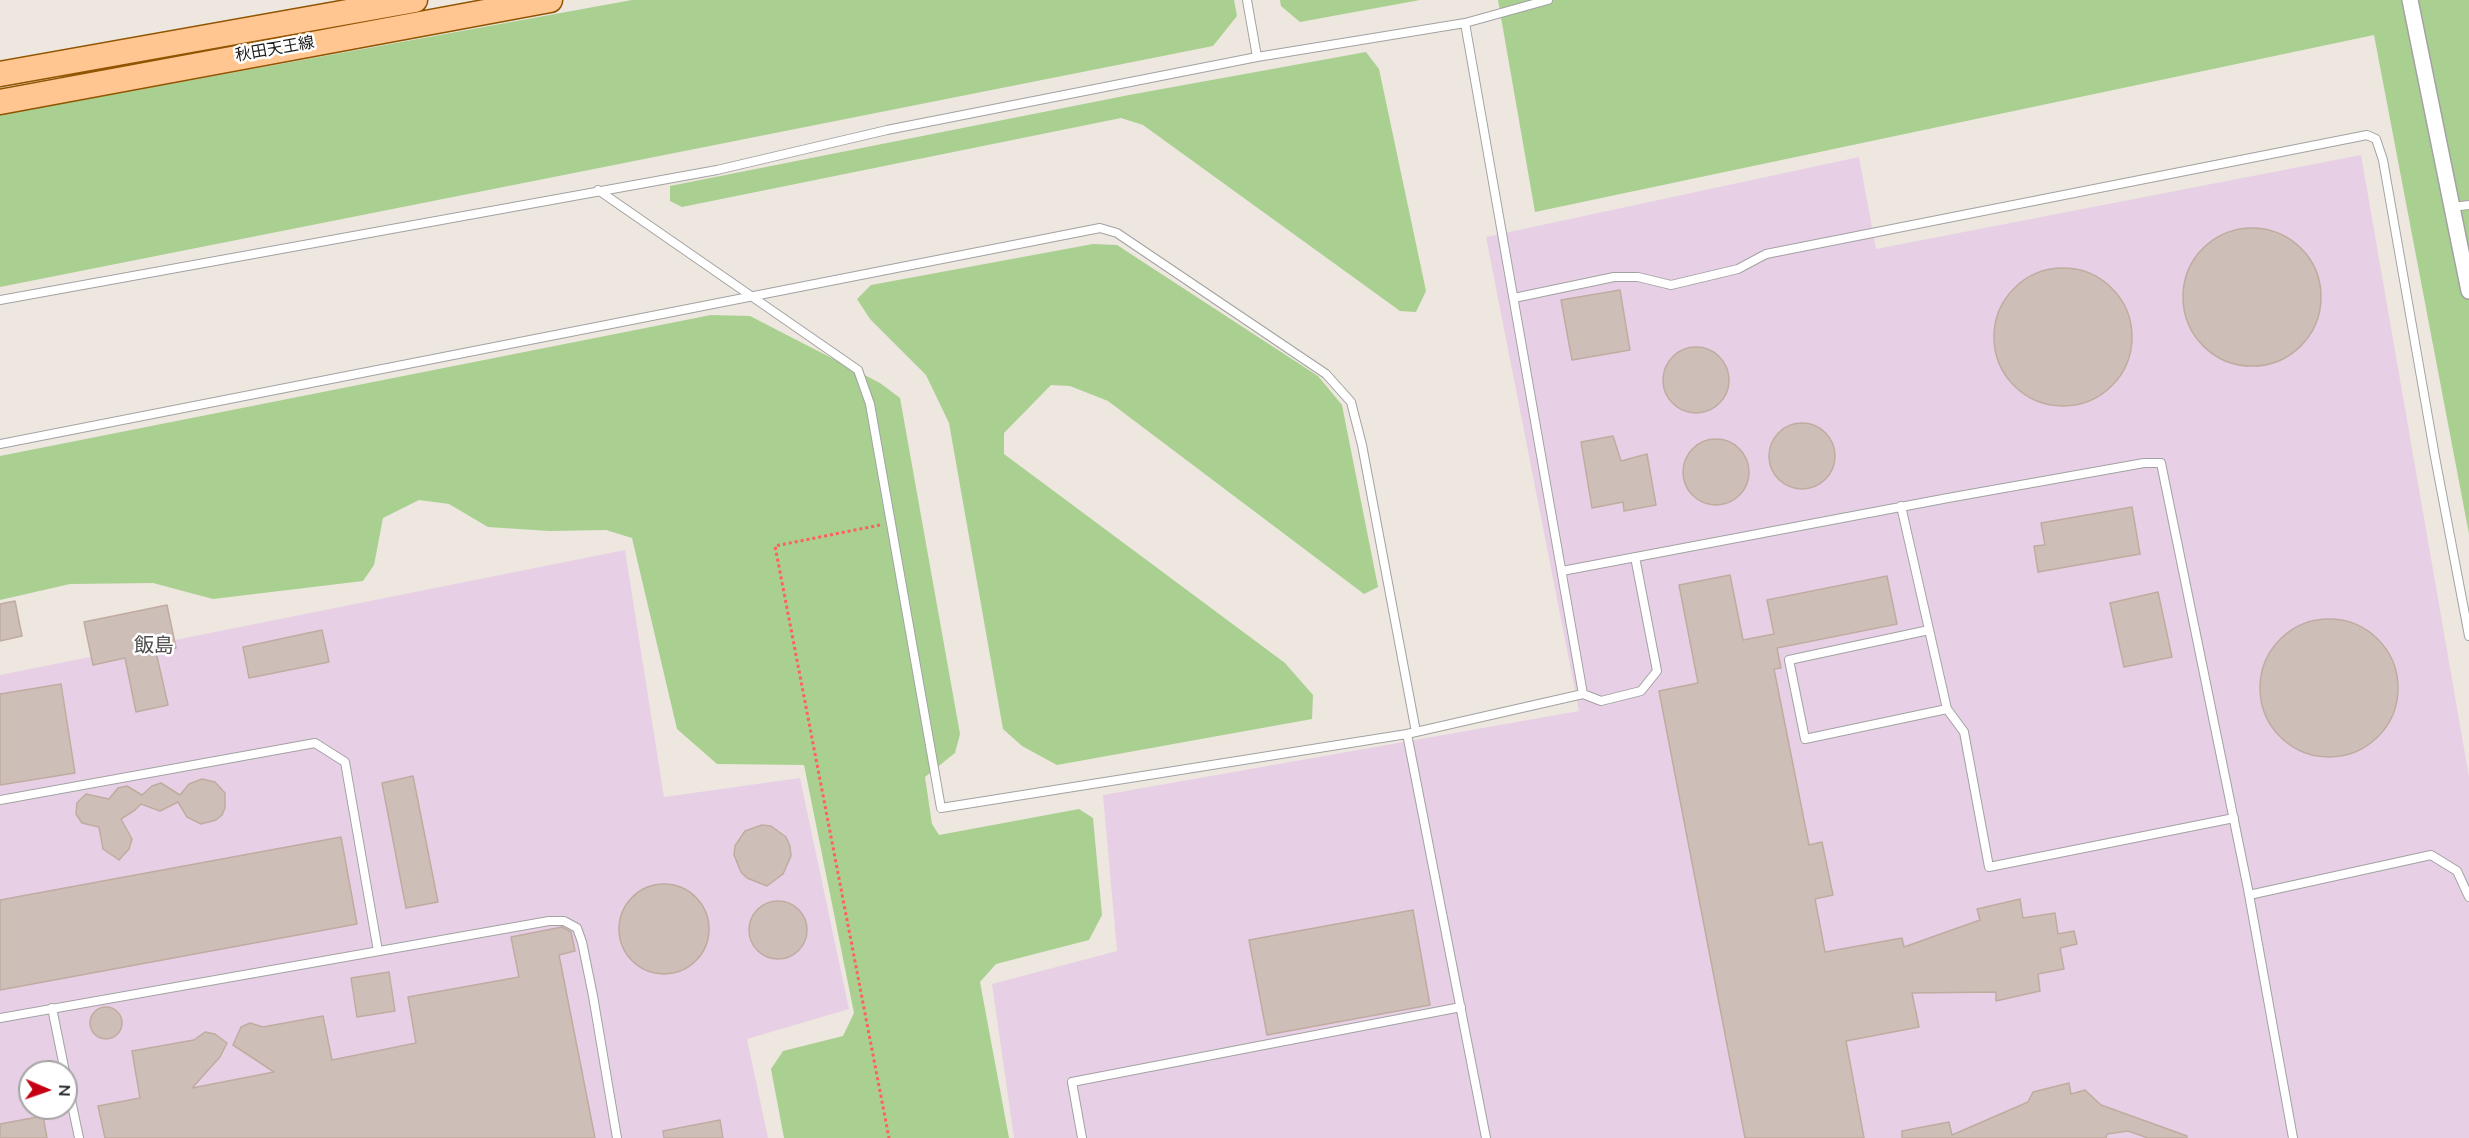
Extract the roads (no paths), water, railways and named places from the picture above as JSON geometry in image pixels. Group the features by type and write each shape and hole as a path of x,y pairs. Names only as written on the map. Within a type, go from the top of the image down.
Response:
{"main road":[{"name":"秋田天王線","path":"0,74 415,0"},
{"name":"秋田天王線","path":"0,102 550,0"}],"street":[{"path":"2410,0 2469,291"}],"lane":[{"path":"1247,0 1257,57"},
{"path":"0,300 717,170 887,130 1257,57 1465,23 1548,0"},
{"path":"1465,23 1583,694"},
{"path":"1514,298 1614,277 1638,278 1671,285 1738,269 1766,254 2367,135 2376,139 2383,160 2469,636"},
{"path":"598,190 858,370 870,404 941,808 1411,733 1583,694 1601,701 1641,691 1657,671 1635,557"},
{"path":"2452,207 2469,205"},
{"path":"0,444 1100,228 1117,233 1326,374 1351,402 1362,445 1411,733 1486,1138"},
{"path":"1562,571 1901,506 2144,463 2161,463 2249,894 2293,1138"},
{"path":"1901,506 1947,710 1964,732 1989,867 2234,818"},
{"path":"1929,630 1789,660 1805,739 1947,710"},
{"path":"0,800 315,743 345,762 378,951"},
{"path":"2249,894 2431,855 2457,871 2469,897"},
{"path":"0,1018 549,921 564,921 577,928 594,996 617,1138"},
{"path":"1082,1138 1072,1082 1461,1007"},
{"path":"52,1008 63,1060"},
{"path":"75,1120 79,1138"}],"district":[{"name":"飯島","path":"154,647"}]}
